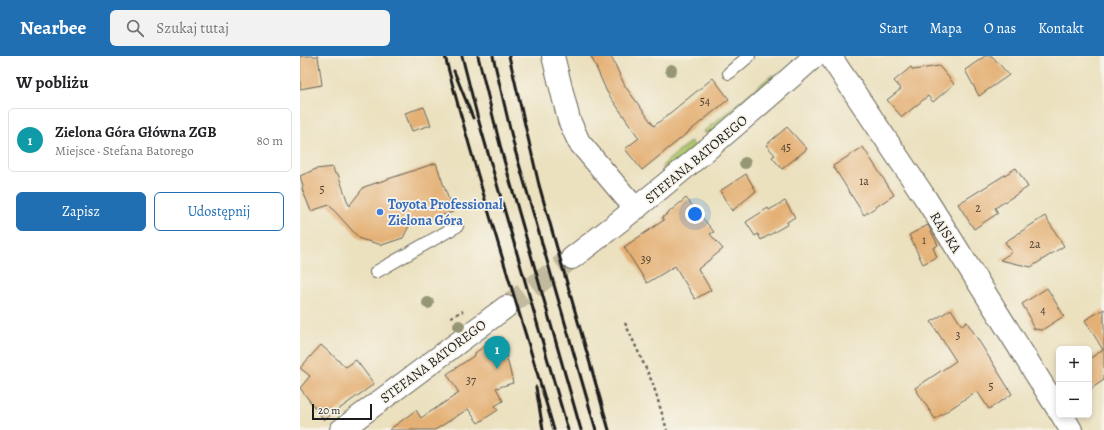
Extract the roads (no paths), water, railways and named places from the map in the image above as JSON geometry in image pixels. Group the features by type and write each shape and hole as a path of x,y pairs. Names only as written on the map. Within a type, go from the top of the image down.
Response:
{"street":[{"path":"553,56 569,120 579,142 628,200 637,208"},
{"name":"STEFANA BATOREGO","path":"572,258 637,208 736,126 815,56"},
{"name":"RAJSKA","path":"830,56 926,199 1056,405"},
{"name":"STEFANA BATOREGO","path":"341,430 506,306"},
{"path":"1064,418 1071,430"}],"lane":[{"path":"729,72 749,56"},
{"path":"376,272 457,226"}],"tunnel":[{"path":"506,307 572,258"}],"railway":[{"path":"445,56 484,197 554,430"},
{"path":"462,56 477,115 568,430"},
{"path":"478,56 502,153 581,430"},
{"path":"493,56 515,150 596,430"},
{"path":"509,56 539,185 609,430"},
{"path":"454,71 473,118"},
{"path":"536,387 543,430"}],"place":[{"name":"Toyota Professional Zielona Góra","path":"380,212"},
{"name":"Zielona Góra Główna ZGB","path":"497,369"}]}
